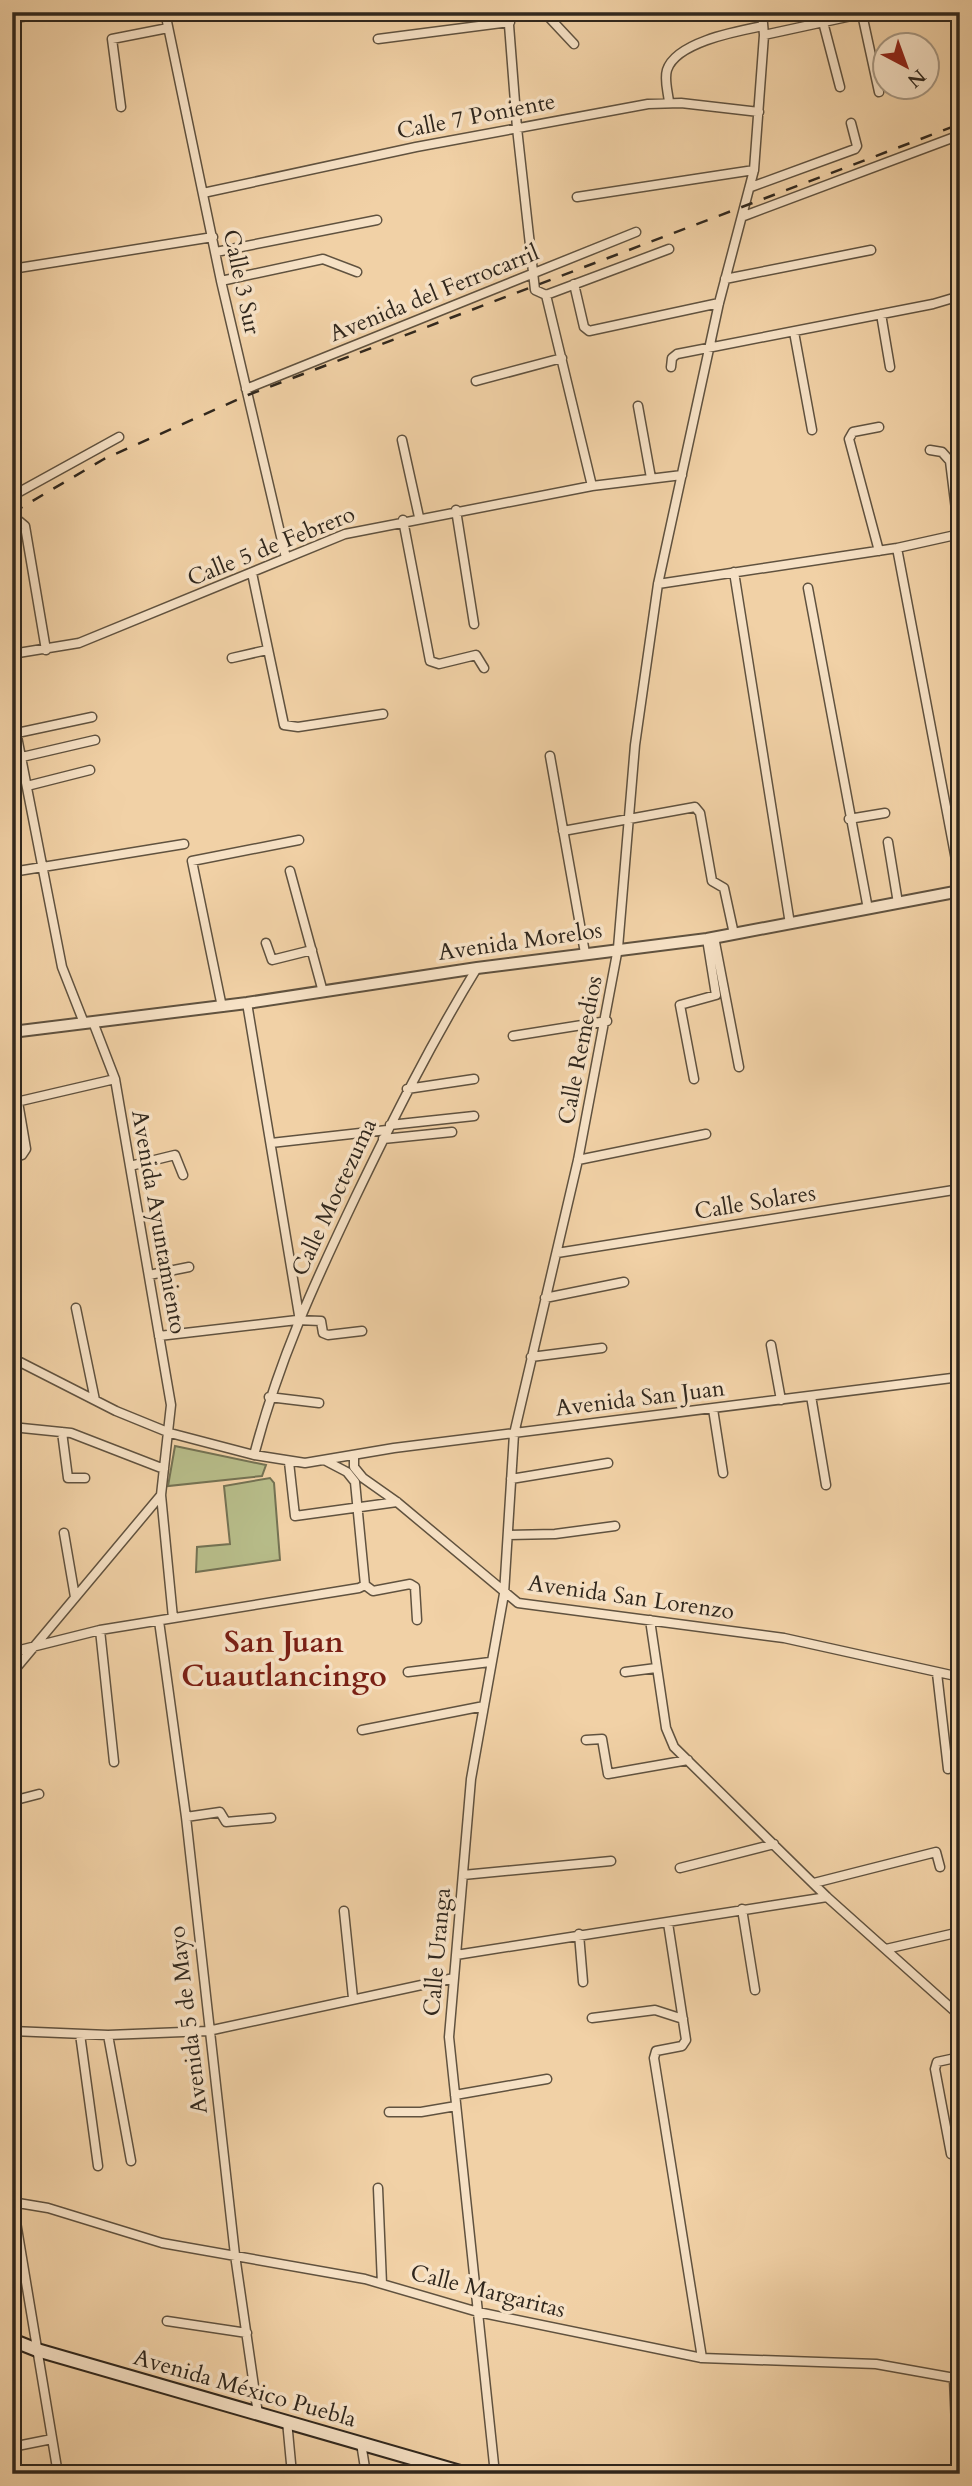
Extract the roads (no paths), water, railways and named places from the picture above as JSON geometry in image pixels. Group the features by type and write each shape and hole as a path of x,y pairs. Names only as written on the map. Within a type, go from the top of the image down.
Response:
{"main road":[{"name":"Avenida México Puebla","path":"12,2340 37,2350 467,2474"}],"street":[{"path":"12,18 64,12"},
{"name":"Calle 3 Sur","path":"165,12 221,281 286,558"},
{"path":"508,12 517,128 536,290 546,295 669,249"},
{"path":"544,12 575,44"},
{"name":"Calle Remedios","path":"514,1434 578,1160 607,1021 618,948 640,710 658,584 719,303 754,170 764,31 762,12"},
{"path":"669,103 666,72 670,63 683,51 700,43 859,13 870,56"},
{"path":"827,18 839,87"},
{"path":"378,39 510,22"},
{"path":"121,107 112,39 168,28"},
{"name":"Calle 7 Poniente","path":"203,193 517,128 669,103 759,112"},
{"path":"751,187 855,149 857,146 851,123"},
{"path":"744,216 960,135"},
{"path":"577,197 754,170"},
{"path":"216,252 377,220"},
{"name":"Avenida del Ferrocarril","path":"246,389 636,232"},
{"path":"12,269 213,237"},
{"path":"725,279 871,250"},
{"path":"221,281 323,259 357,272"},
{"path":"574,284 584,327 589,331 719,303"},
{"path":"546,295 592,486"},
{"path":"671,367 672,358 677,354 960,296"},
{"path":"881,314 890,367"},
{"path":"794,332 812,430"},
{"path":"476,381 562,358"},
{"path":"638,406 651,478"},
{"path":"879,427 853,432 849,439 879,551"},
{"path":"13,494 119,437"},
{"path":"402,440 419,517"},
{"path":"658,584 879,551 959,534 950,461 943,452 930,450"},
{"name":"Calle 5 de Febrero","path":"12,654 47,650 108,632 345,534 403,520 592,486 682,475"},
{"path":"456,510 474,624"},
{"path":"403,520 430,661 435,664 473,654 484,668"},
{"path":"12,523 19,522 24,526 47,650"},
{"path":"897,548 960,881"},
{"path":"734,572 790,923"},
{"path":"252,573 284,725 298,727 383,714"},
{"path":"808,587 849,819 868,909"},
{"path":"232,658 267,650"},
{"name":"Avenida Ayuntamiento","path":"12,711 62,967 115,1079 171,1405 161,1495 173,1618"},
{"path":"17,733 92,717"},
{"path":"22,757 95,740"},
{"path":"550,756 585,953"},
{"path":"27,786 90,770"},
{"path":"563,831 690,807 699,811 712,881 724,888 734,934"},
{"path":"849,819 885,813"},
{"path":"222,1007 192,861 299,840"},
{"path":"888,842 898,903"},
{"path":"12,872 184,844"},
{"path":"290,871 323,992"},
{"name":"Avenida Morelos","path":"12,1032 222,1007 618,948 711,938 960,891"},
{"path":"711,938 739,1067"},
{"path":"694,1079 680,1005 716,995 711,938"},
{"path":"266,943 272,960 312,950"},
{"name":"Calle Moctezuma","path":"254,1455 269,1398 298,1318 407,1089 477,968"},
{"path":"247,1003 298,1318"},
{"path":"513,1036 607,1021"},
{"path":"12,1158 22,1155 26,1149 15,1103 115,1079"},
{"path":"407,1089 474,1079"},
{"path":"271,1143 474,1116"},
{"path":"383,1139 452,1132"},
{"path":"578,1160 706,1134"},
{"path":"130,1166 175,1155 183,1175"},
{"name":"Calle Solares","path":"557,1252 960,1189"},
{"path":"149,1275 189,1267"},
{"path":"545,1298 624,1282"},
{"path":"76,1308 95,1400"},
{"path":"159,1336 298,1318 321,1321 323,1333 327,1335 362,1332"},
{"path":"771,1345 780,1400"},
{"path":"531,1357 602,1348"},
{"name":"Avenida San Juan","path":"12,1357 95,1400 170,1433 289,1462 326,1461 354,1455 960,1377"},
{"path":"811,1396 825,1485"},
{"path":"269,1398 319,1403"},
{"path":"713,1409 723,1473"},
{"path":"12,1427 62,1432 91,1439 164,1469"},
{"path":"62,1432 67,1476 70,1480 85,1478"},
{"name":"Calle Uranga","path":"495,2474 449,2037 471,1779 504,1594 514,1434"},
{"name":"Avenida San Lorenzo","path":"354,1455 357,1472 518,1603 784,1638 960,1677"},
{"path":"326,1461 347,1472 355,1482 365,1585"},
{"path":"289,1462 295,1516 397,1502"},
{"path":"511,1479 608,1463"},
{"path":"12,1673 161,1495"},
{"path":"508,1535 555,1534 615,1526"},
{"path":"64,1533 75,1597"},
{"path":"12,1652 100,1630 365,1585 373,1591 410,1584 415,1587 417,1620"},
{"name":"Avenida 5 de Mayo","path":"159,1620 186,1816 234,2255 258,2414"},
{"path":"650,1620 666,1728 674,1746 827,1897 960,2016"},
{"path":"100,1630 114,1762"},
{"path":"408,1672 490,1662"},
{"path":"625,1672 656,1668"},
{"path":"937,1673 948,1769"},
{"path":"362,1730 484,1706"},
{"path":"586,1740 602,1739 608,1774 688,1760"},
{"path":"12,1801 39,1794"},
{"path":"186,1816 220,1812 226,1822 271,1818"},
{"path":"680,1868 774,1844"},
{"path":"814,1883 936,1852 940,1867"},
{"path":"463,1875 611,1861"},
{"path":"456,1955 827,1897"},
{"path":"742,1909 755,1990"},
{"path":"344,1911 353,1998"},
{"path":"668,1923 686,2044 653,2054 702,2358"},
{"path":"886,1949 960,1932"},
{"path":"579,1934 583,1982"},
{"path":"12,2031 108,2035 208,2031 454,1978"},
{"path":"592,2018 655,2010 683,2020"},
{"path":"80,2034 98,2166"},
{"path":"108,2035 131,2161"},
{"path":"951,2154 935,2069 937,2062 960,2057"},
{"path":"455,2095 547,2079"},
{"path":"388,2112 421,2112 456,2106"},
{"path":"378,2188 382,2284"},
{"path":"12,2201 58,2474"},
{"name":"Calle Margaritas","path":"12,2201 48,2208 162,2243 382,2284 478,2312 702,2358 876,2364 957,2379"},
{"path":"167,2321 247,2333"},
{"path":"957,2379 957,2474"},
{"path":"287,2421 292,2474"},
{"path":"12,2447 51,2439"},
{"path":"361,2443 366,2474"}],"railway":[{"path":"12,513 104,459 248,395 960,124"}],"district":[{"name":"San Juan Cuautlancingo","path":"284,1659"}]}
